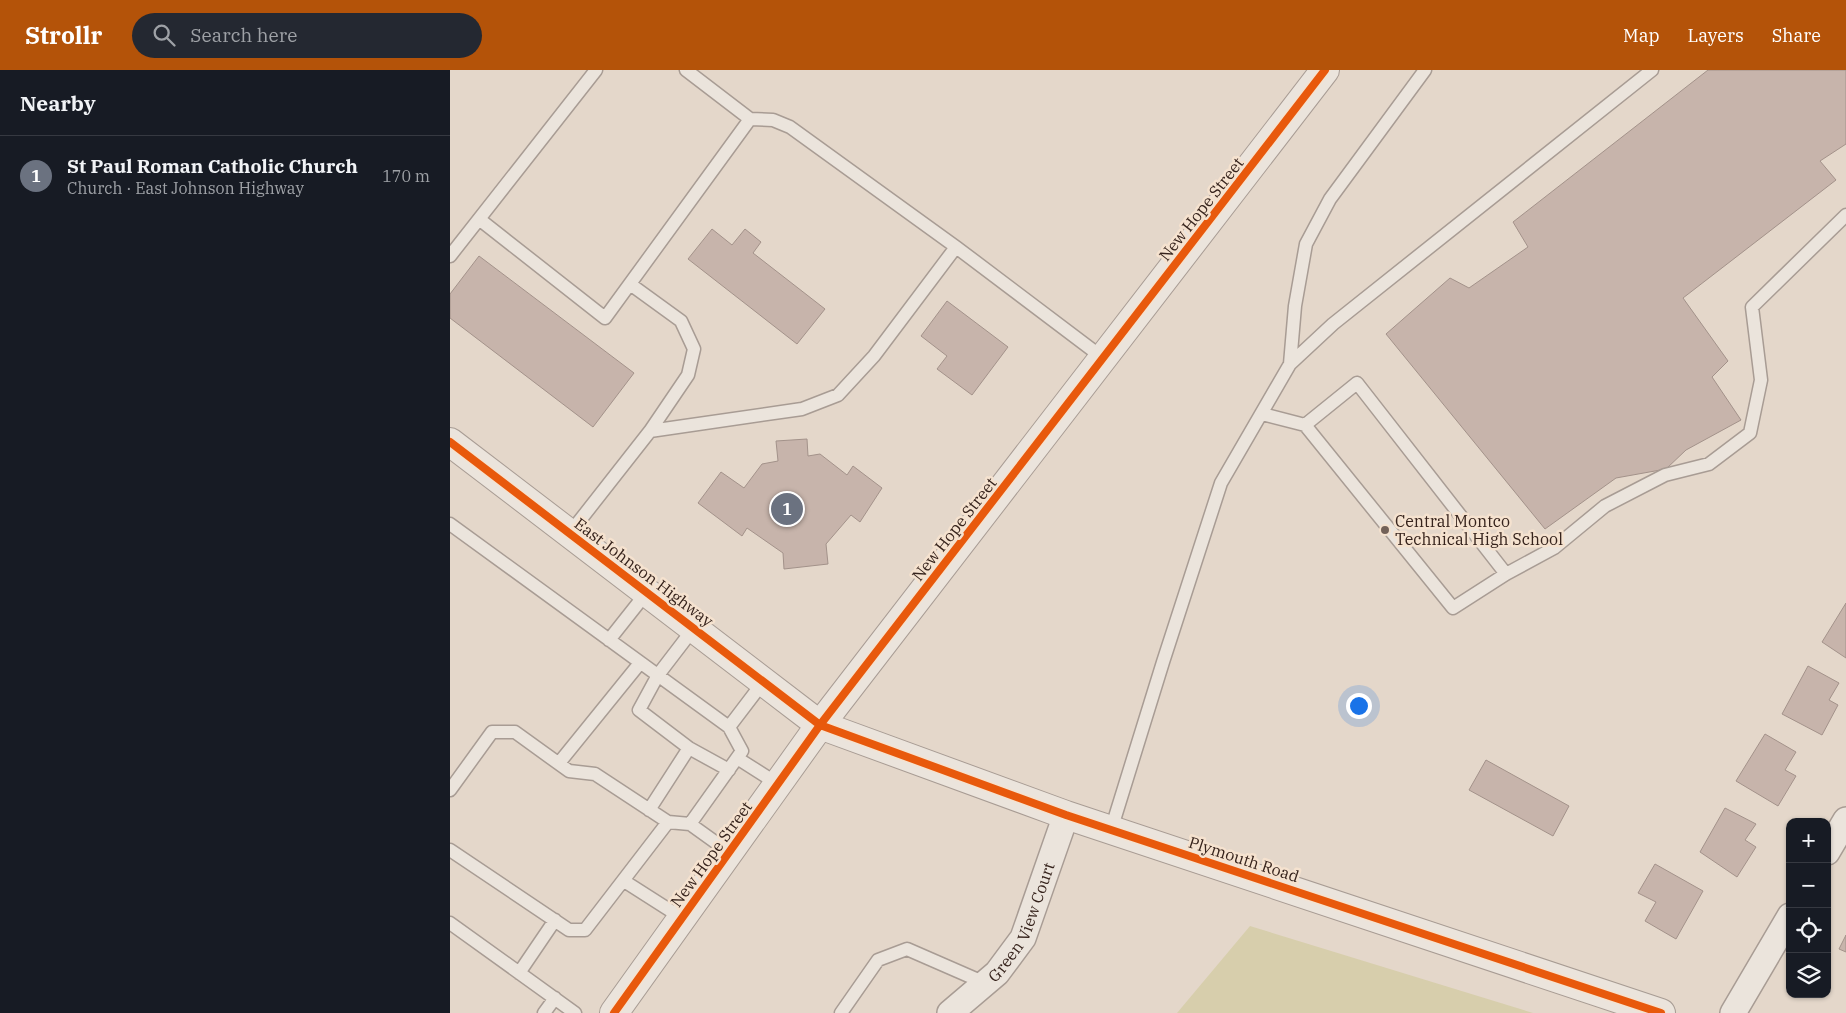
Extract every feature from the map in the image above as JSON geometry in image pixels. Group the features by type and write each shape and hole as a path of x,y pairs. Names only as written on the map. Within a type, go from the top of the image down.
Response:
{"street":[{"name":"New Hope Street","path":"614,1013 820,725 1103,358 1316,73"},
{"name":"East Johnson Highway","path":"450,442 820,725"},
{"name":"Plymouth Road","path":"820,725 1066,815 1661,1013"},
{"name":"Green View Court","path":"950,1013 997,973 1022,938 1066,815"},
{"path":"1831,845 1846,820"},
{"path":"1733,1013 1786,923"}],"lane":[{"path":"450,256 596,70"},
{"path":"686,70 750,119 773,120 790,127 956,247 1103,358"},
{"path":"1290,364 1295,306 1306,244 1330,199 1424,70"},
{"path":"1112,830 1163,662 1221,483 1290,364 1333,324 1652,70"},
{"path":"479,219 605,318 750,119"},
{"path":"1262,414 1305,425 1453,608 1506,574 1554,548 1605,506 1665,475 1710,464 1750,433 1761,380 1752,307 1846,215"},
{"path":"650,431 802,409 838,395 874,356 956,247"},
{"path":"570,533 650,431 688,375 694,349 680,321 630,284"},
{"path":"1305,425 1356,383 1506,574"},
{"path":"450,524 730,727 742,751 690,824"},
{"path":"609,640 647,592"},
{"path":"694,628 658,675 639,710 688,748 729,770"},
{"path":"559,763 640,662"},
{"path":"730,727 764,681"},
{"path":"450,790 492,732 515,732 569,771 596,774 668,822 690,824 729,852"},
{"path":"649,810 688,748"},
{"path":"738,758 778,784"},
{"path":"450,850 568,930 585,930 668,822"},
{"path":"624,881 682,918"},
{"path":"519,972 555,920"},
{"path":"450,923 575,1013"},
{"path":"840,1013 878,960 907,949 985,983"},
{"path":"544,1013 555,998"}],"shaded area":[{"path":"1250,926 1533,1013 1177,1013"}],"building":[{"path":"1708,70 1846,70 1846,144 1820,161 1836,180 1683,298 1728,361 1712,377 1741,420 1686,450 1666,469 1616,478 1545,529 1386,334 1450,278 1469,288 1528,247 1513,222"},
{"path":"712,229 732,245 745,229 761,242 753,253 825,309 797,344 688,259"},
{"path":"479,256 634,373 593,427 450,318 450,294"},
{"path":"947,301 1008,347 972,395 937,369 947,356 921,336"},
{"path":"807,439 808,456 820,454 847,475 853,466 882,488 860,522 851,515 826,544 828,564 784,569 783,553 747,528 742,536 698,503 721,472 744,488 762,464 778,461 776,441"},
{"path":"1846,603 1846,658 1822,642"},
{"path":"1808,666 1839,683 1829,700 1838,705 1822,735 1782,714"},
{"path":"1765,734 1796,752 1785,770 1796,776 1778,806 1736,781"},
{"path":"1486,760 1569,806 1553,836 1469,790"},
{"path":"1725,808 1756,824 1745,840 1756,847 1737,877 1700,852"},
{"path":"1655,864 1703,891 1676,939 1645,921 1656,902 1638,893"},
{"path":"1846,935 1846,952 1839,949"}],"cycle path":[{"path":"614,1013 820,725 1325,70"},
{"path":"450,442 820,725 1066,815 1661,1013"}],"place":[{"name":"St Paul Roman Catholic Church","path":"787,509"},
{"name":"Central Montco Technical High School","path":"1385,530"}]}
